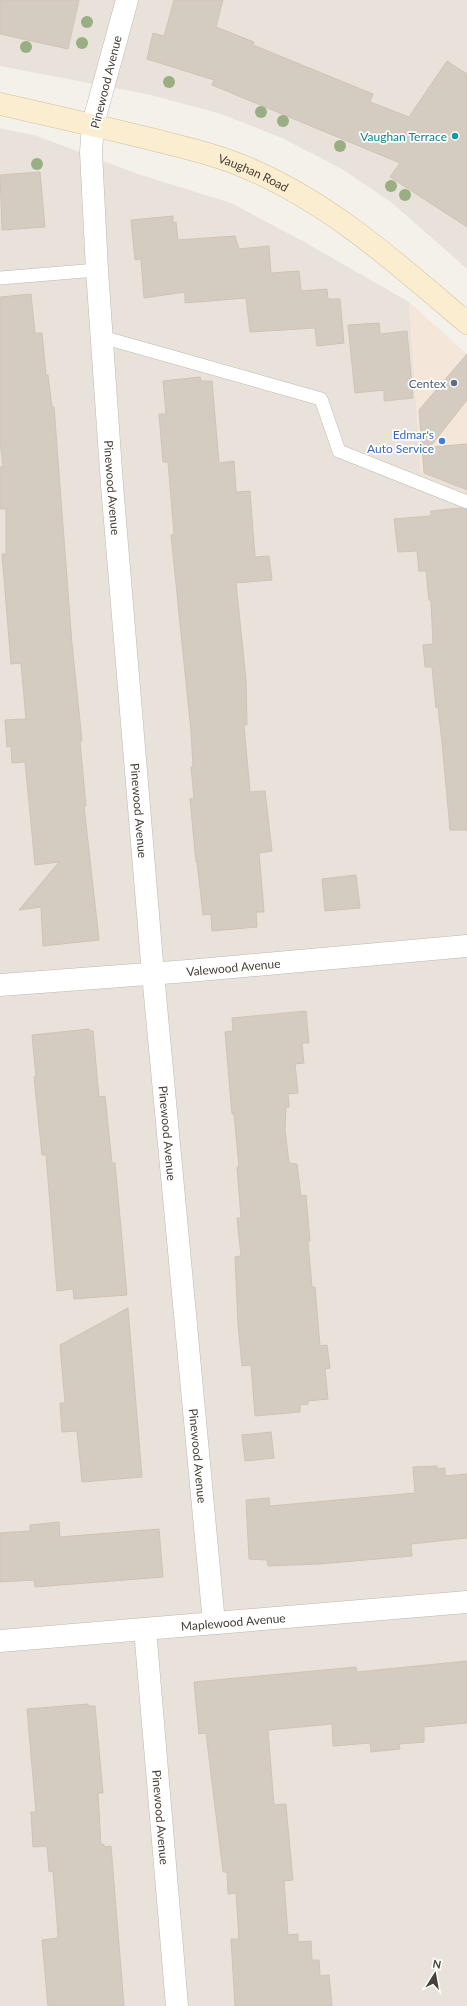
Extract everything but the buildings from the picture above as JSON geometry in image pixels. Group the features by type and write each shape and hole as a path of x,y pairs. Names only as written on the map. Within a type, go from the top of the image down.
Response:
{"street":[{"name":"Pinewood Avenue","path":"127,0 94,124 91,152 96,270 153,974 214,1623"},
{"name":"Vaughan Road","path":"0,104 94,124 203,152 253,170 293,190 340,219 386,253 467,323"},
{"name":"Valewood Avenue","path":"0,985 153,974 467,946"},
{"name":"Maplewood Avenue","path":"0,1641 467,1602"},
{"name":"Pinewood Avenue","path":"145,1628 178,2006"}],"lane":[{"path":"0,278 96,270"},
{"path":"102,337 321,399 339,451 467,502"}],"shaded area":[{"path":"0,0 467,0 467,269 391,202 342,169 282,138 221,114 151,95 0,66"},
{"path":"0,128 37,136 138,174 231,203 299,239 409,302 421,472 467,491 467,2006 0,2006"},
{"path":"409,302 467,354 467,491 421,472"}],"place":[{"name":"Vaughan Terrace","path":"455,136"},
{"name":"Centex","path":"454,383"},
{"name":"Edmar's Auto Service","path":"442,441"}]}
